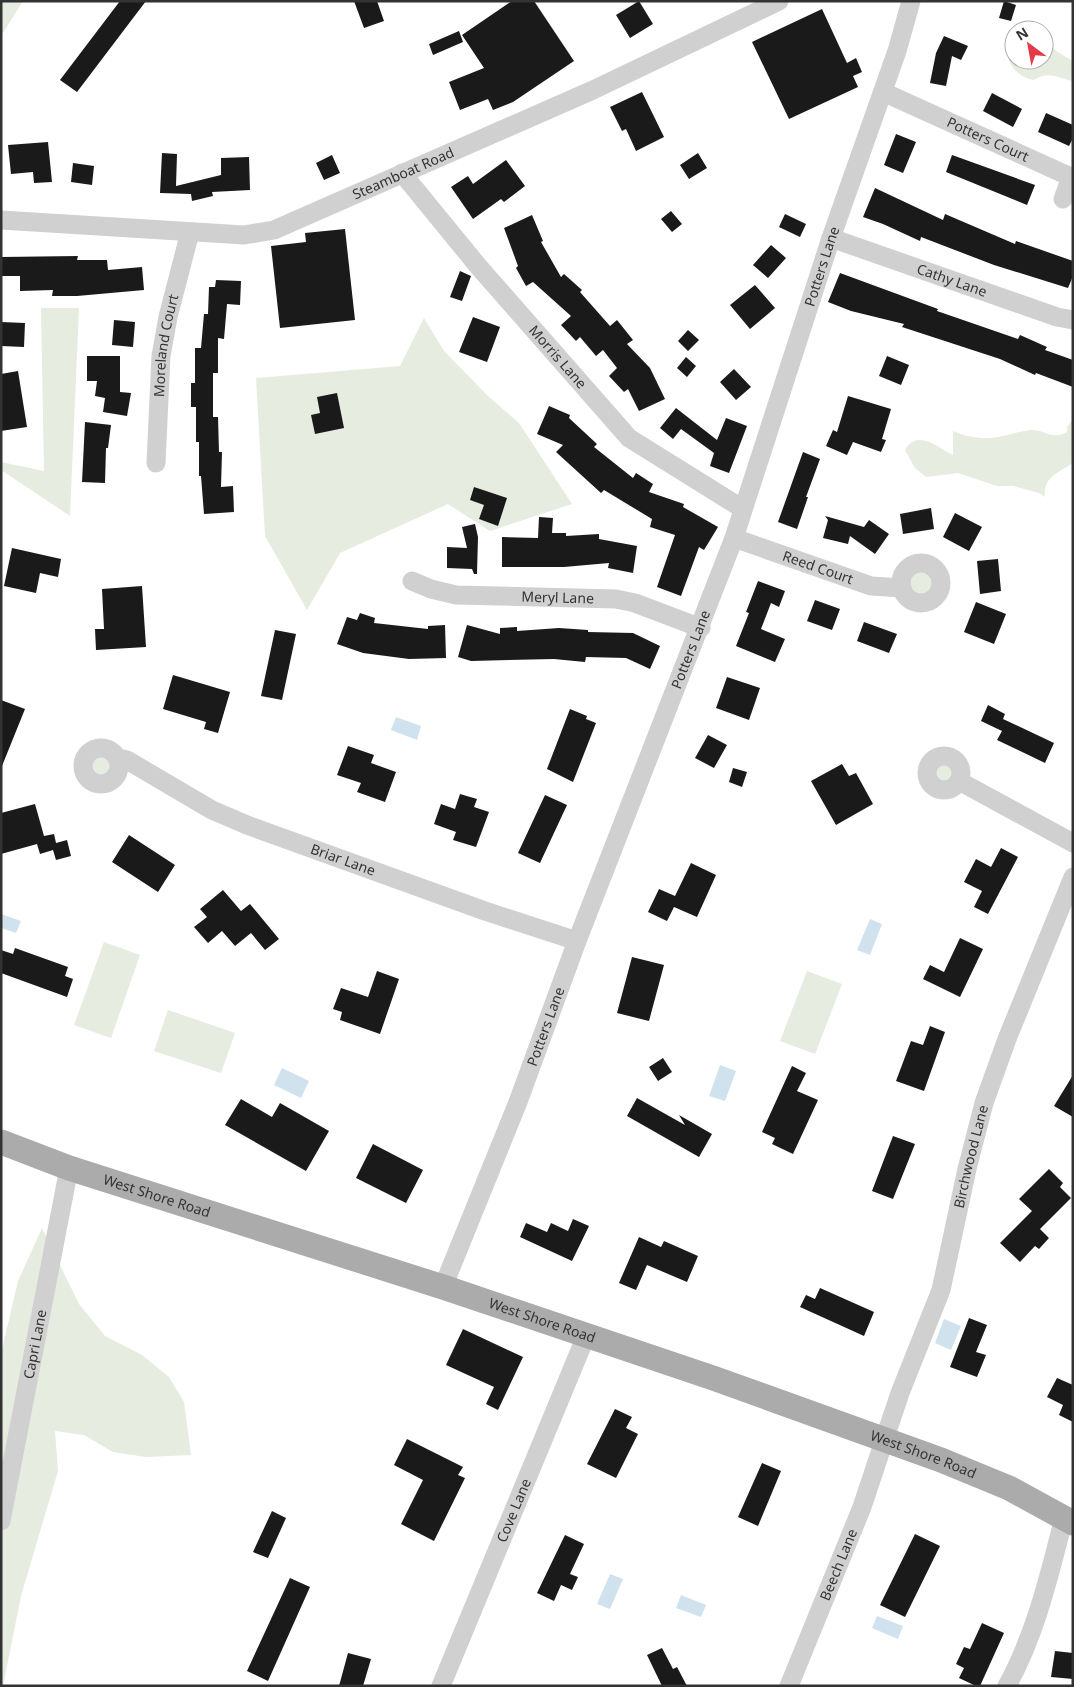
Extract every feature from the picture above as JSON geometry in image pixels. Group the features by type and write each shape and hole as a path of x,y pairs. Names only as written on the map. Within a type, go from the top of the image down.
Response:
{"main road":[{"name":"West Shore Road","path":"1,1142 69,1168 443,1287 713,1378 994,1482 1069,1521"}],"street":[{"name":"Steamboat Road","path":"1,220 244,235 274,230 593,90 780,1"},
{"name":"Potters Lane","path":"443,1287 518,1102 577,941 701,628 734,538 831,238 897,52 911,1"},
{"name":"Potters Court","path":"883,92 1071,177 1063,199"},
{"name":"Morris Lane","path":"402,174 478,266 629,438 743,509"},
{"name":"Moreland Court","path":"156,463 161,356 168,318 190,232"},
{"name":"Cathy Lane","path":"831,238 1057,317 1073,320"},
{"name":"Reed Court","path":"734,538 871,586 902,588"},
{"name":"Meryl Lane","path":"412,581 431,589 456,595 616,599 635,603 701,628"},
{"name":"Briar Lane","path":"118,758 128,760 212,810 246,824 485,911 577,941"},
{"path":"959,781 1073,844"},
{"name":"Birchwood Lane","path":"884,1441 900,1393 941,1290 967,1169 984,1103 1007,1039 1073,877"},
{"name":"Capri Lane","path":"1,1521 69,1168"},
{"name":"Cove Lane","path":"441,1686 586,1336"},
{"name":"Beech Lane","path":"789,1686 862,1507 884,1441"},
{"path":"1008,1686 1021,1661 1038,1616 1069,1521"}],"shaded area":[{"path":"1,1 23,1 1,36"},
{"path":"1054,49 1073,61 1073,81 1049,75 1034,80 1019,74 1015,70 1054,70"},
{"path":"41,308 79,308 70,516 1,470 1,462 44,471"},
{"path":"424,318 444,351 488,396 519,423 572,504 490,531 448,504 340,553 307,610 265,536 256,378 400,366"},
{"path":"1073,419 1073,463 1049,480 1046,485 1045,497 1039,493 1013,486 997,486 958,473 926,477 915,468 905,450 910,444 922,440 953,455 953,431 978,438 997,437 1030,430 1057,435 1067,432 1067,427"},
{"path":"922,569 932,573 936,583 932,593 922,597 912,593 908,583 912,573"},
{"path":"102,752 112,756 116,766 112,776 102,780 92,776 88,766 92,756"},
{"path":"943,759 953,763 957,773 953,783 943,787 933,783 929,773 933,763"},
{"path":"104,942 140,955 111,1038 74,1025"},
{"path":"807,971 842,984 815,1054 780,1041"},
{"path":"168,1010 235,1033 221,1073 154,1051"},
{"path":"42,1228 79,1304 105,1336 142,1355 169,1377 184,1402 191,1455 146,1457 113,1452 84,1435 55,1431 58,1471 21,1596 3,1686 1,1686 1,1354 18,1281"}],"water":[{"path":"396,717 421,726 417,740 391,730"},
{"path":"1,914 21,921 16,933 1,928"},
{"path":"870,919 882,924 870,955 857,950"},
{"path":"720,1065 736,1071 725,1101 709,1096"},
{"path":"282,1068 309,1081 301,1098 274,1085"},
{"path":"944,1319 961,1326 951,1350 935,1343"},
{"path":"610,1574 623,1579 610,1609 597,1604"},
{"path":"681,1595 706,1605 701,1617 676,1608"},
{"path":"877,1616 903,1626 898,1639 872,1628"}],"building":[{"path":"120,1 146,1 77,92 60,80"},
{"path":"354,1 377,1 384,21 364,28"},
{"path":"512,1 534,1 574,61 513,102 493,110 488,99 460,110 449,82 484,68 462,35"},
{"path":"639,1 653,24 630,38 616,15"},
{"path":"1004,1 1016,5 1011,20 999,18"},
{"path":"822,9 847,63 856,58 862,72 853,76 858,87 789,119 752,42"},
{"path":"459,31 463,42 433,55 429,44"},
{"path":"944,36 968,46 961,60 952,56 946,86 930,83 936,53"},
{"path":"642,92 664,137 636,151 626,129 622,131 610,107"},
{"path":"992,93 1022,109 1013,127 983,111"},
{"path":"1046,113 1073,125 1073,138 1069,146 1038,132"},
{"path":"896,134 916,142 903,173 884,165"},
{"path":"48,142 52,182 34,183 33,172 11,174 8,145"},
{"path":"162,153 177,154 176,186 221,175 221,158 249,157 250,190 212,192 213,196 192,201 191,194 160,193"},
{"path":"698,153 707,168 689,179 680,165"},
{"path":"332,155 340,173 324,180 316,163"},
{"path":"952,155 1035,185 1027,205 946,172"},
{"path":"506,160 525,186 504,202 501,199 473,219 451,187 468,176 473,184"},
{"path":"73,163 94,166 92,185 71,182"},
{"path":"875,188 943,220 945,214 1015,244 1016,241 1073,261 1073,276 1068,288 994,265 921,237 920,241 863,217"},
{"path":"671,211 682,224 672,232 661,219"},
{"path":"785,214 806,224 800,237 779,227"},
{"path":"532,215 543,241 541,242 561,277 564,274 582,290 580,292 610,326 617,320 633,340 627,344 650,368 665,399 639,411 628,389 624,392 609,376 617,368 603,350 596,356 580,337 576,341 561,325 571,316 533,282 526,286 516,268 518,266 504,228"},
{"path":"345,229 355,320 280,328 271,246 306,242 305,233"},
{"path":"771,245 786,258 768,278 753,265"},
{"path":"78,256 77,260 107,260 108,270 142,267 144,290 77,296 52,296 53,290 20,291 20,276 1,276 1,257"},
{"path":"460,271 471,276 462,301 450,297"},
{"path":"840,273 938,309 937,311 1018,339 1020,335 1047,347 1045,350 1073,360 1073,387 1036,373 1035,375 1000,359 902,327 904,324 851,311 828,302"},
{"path":"216,280 241,281 240,305 227,304 224,339 218,338 218,373 213,373 213,417 218,417 219,452 222,452 221,487 233,486 234,512 204,514 201,476 199,476 199,442 196,442 196,407 191,407 191,383 195,383 195,348 201,348 204,314 208,314 209,287 215,287"},
{"path":"755,285 775,308 750,329 730,305"},
{"path":"473,317 500,327 487,362 459,352"},
{"path":"114,320 135,322 133,347 112,345"},
{"path":"1,322 25,323 24,347 1,346"},
{"path":"688,330 699,340 688,351 678,341"},
{"path":"87,356 120,356 120,392 131,393 127,416 103,412 105,398 95,396 97,381 87,381"},
{"path":"887,356 909,365 901,385 879,376"},
{"path":"686,357 696,366 687,377 677,368"},
{"path":"734,369 751,387 736,400 720,382"},
{"path":"18,371 27,427 1,431 1,374"},
{"path":"337,393 344,428 315,434 311,415 320,413 317,397"},
{"path":"848,396 891,409 882,439 886,440 881,452 853,442 847,455 826,446 833,430 837,432"},
{"path":"549,406 570,415 569,418 597,444 594,447 633,478 636,473 653,484 649,492 684,504 683,507 718,527 704,550 699,547 681,596 657,587 675,535 650,527 652,519 604,490 601,493 556,452 563,445 537,434"},
{"path":"676,408 717,440 726,418 747,426 729,473 710,466 714,453 681,429 673,439 660,428"},
{"path":"85,422 111,425 108,448 106,448 105,483 82,482"},
{"path":"803,452 820,459 797,529 778,522"},
{"path":"474,487 507,498 498,526 479,519 484,505 470,500"},
{"path":"931,508 934,529 903,534 900,514"},
{"path":"955,513 982,527 969,551 943,537"},
{"path":"825,516 864,527 869,520 889,534 875,554 850,536 848,544 823,538 828,520"},
{"path":"539,517 553,518 552,533 566,533 566,536 599,534 599,539 637,546 633,573 608,568 609,563 564,567 502,567 502,537 538,538"},
{"path":"475,524 478,537 477,574 474,574 472,569 447,568 447,547 467,548 462,527"},
{"path":"12,548 61,559 58,577 40,573 36,593 4,586"},
{"path":"998,559 1001,591 980,594 977,561"},
{"path":"758,581 785,591 779,607 771,603 761,629 785,639 775,662 736,646 749,613 746,612"},
{"path":"142,586 146,647 96,650 95,629 104,629 102,589"},
{"path":"815,600 840,609 832,630 807,621"},
{"path":"976,602 1006,614 994,644 964,632"},
{"path":"360,613 375,618 374,623 428,629 428,626 445,625 446,658 409,659 363,653 337,644 347,617 357,620"},
{"path":"864,622 897,634 889,653 857,641"},
{"path":"467,625 500,634 500,628 517,627 517,631 559,628 588,630 588,632 633,633 660,646 650,669 626,658 586,657 585,662 554,659 471,661 458,657"},
{"path":"275,630 296,634 282,700 261,696"},
{"path":"173,675 230,692 218,733 204,729 206,722 163,709"},
{"path":"727,677 760,688 749,720 716,708"},
{"path":"1,700 25,709 2,766 1,766"},
{"path":"988,705 1005,714 1003,719 1054,743 1045,763 997,740 1002,731 981,721"},
{"path":"570,709 587,716 586,719 596,723 573,782 547,769"},
{"path":"708,735 727,745 714,768 695,758"},
{"path":"348,746 374,755 371,763 396,772 385,802 357,792 361,783 337,775"},
{"path":"842,764 849,776 856,773 873,804 836,825 811,781"},
{"path":"733,768 747,772 742,787 729,782"},
{"path":"460,794 477,799 474,807 489,812 476,847 453,840 456,832 434,824 441,804 455,809"},
{"path":"545,795 567,805 540,863 518,853"},
{"path":"35,804 44,836 54,834 56,843 67,840 71,856 56,860 53,850 40,854 37,844 1,854 1,813"},
{"path":"129,835 175,865 158,892 112,862"},
{"path":"1001,848 1018,857 988,914 974,907 982,891 964,882 976,859 991,867"},
{"path":"691,863 716,875 697,917 674,907 667,921 648,912 659,889 675,896"},
{"path":"223,890 241,911 250,904 279,939 265,950 251,933 235,946 222,931 208,943 194,927 207,917 200,909"},
{"path":"960,938 983,949 960,997 923,979 930,965 944,972"},
{"path":"15,948 68,967 65,976 73,979 67,997 1,973 1,950 13,954"},
{"path":"632,957 664,965 649,1021 617,1013"},
{"path":"377,971 399,979 380,1034 340,1020 342,1012 333,1009 341,988 368,997"},
{"path":"930,1026 945,1032 924,1091 896,1081 911,1041 923,1045"},
{"path":"663,1058 672,1072 658,1081 649,1067"},
{"path":"792,1066 806,1073 797,1091 818,1100 793,1154 772,1144 775,1138 762,1132"},
{"path":"1073,1075 1073,1117 1054,1106"},
{"path":"637,1098 685,1125 679,1115 712,1134 699,1157 627,1116"},
{"path":"241,1099 272,1117 280,1103 329,1131 306,1171 225,1125"},
{"path":"893,1136 915,1144 893,1199 872,1191"},
{"path":"373,1144 423,1170 406,1203 356,1178"},
{"path":"1049,1169 1063,1183 1060,1187 1071,1198 1040,1229 1049,1238 1039,1249 1035,1246 1020,1262 1000,1243 1032,1211 1019,1199"},
{"path":"573,1219 589,1226 572,1261 520,1237 526,1223 547,1232 551,1223 568,1231"},
{"path":"639,1237 661,1247 664,1241 698,1256 687,1282 647,1265 636,1290 619,1283"},
{"path":"820,1288 874,1312 864,1336 800,1307 806,1295 815,1299"},
{"path":"969,1318 987,1325 976,1352 986,1355 977,1377 950,1367"},
{"path":"463,1329 523,1357 498,1410 486,1404 494,1387 446,1365"},
{"path":"1057,1378 1073,1385 1073,1422 1059,1415 1063,1405 1047,1397"},
{"path":"615,1409 632,1417 626,1428 638,1434 616,1478 587,1464"},
{"path":"407,1439 463,1467 458,1475 465,1478 434,1541 401,1524 423,1480 394,1465"},
{"path":"762,1463 781,1471 758,1526 738,1517"},
{"path":"272,1511 286,1518 268,1558 253,1552"},
{"path":"915,1534 940,1546 905,1617 880,1605"},
{"path":"565,1535 584,1544 570,1574 578,1577 572,1590 561,1585 554,1601 537,1593"},
{"path":"290,1578 310,1587 268,1681 247,1671"},
{"path":"982,1623 1004,1633 980,1686 976,1686 959,1678 964,1668 956,1664 964,1647 970,1649"},
{"path":"662,1648 673,1669 677,1667 687,1686 662,1686 647,1655"},
{"path":"1055,1651 1073,1653 1073,1679 1051,1677"},
{"path":"348,1653 371,1659 363,1686 339,1686"}]}
